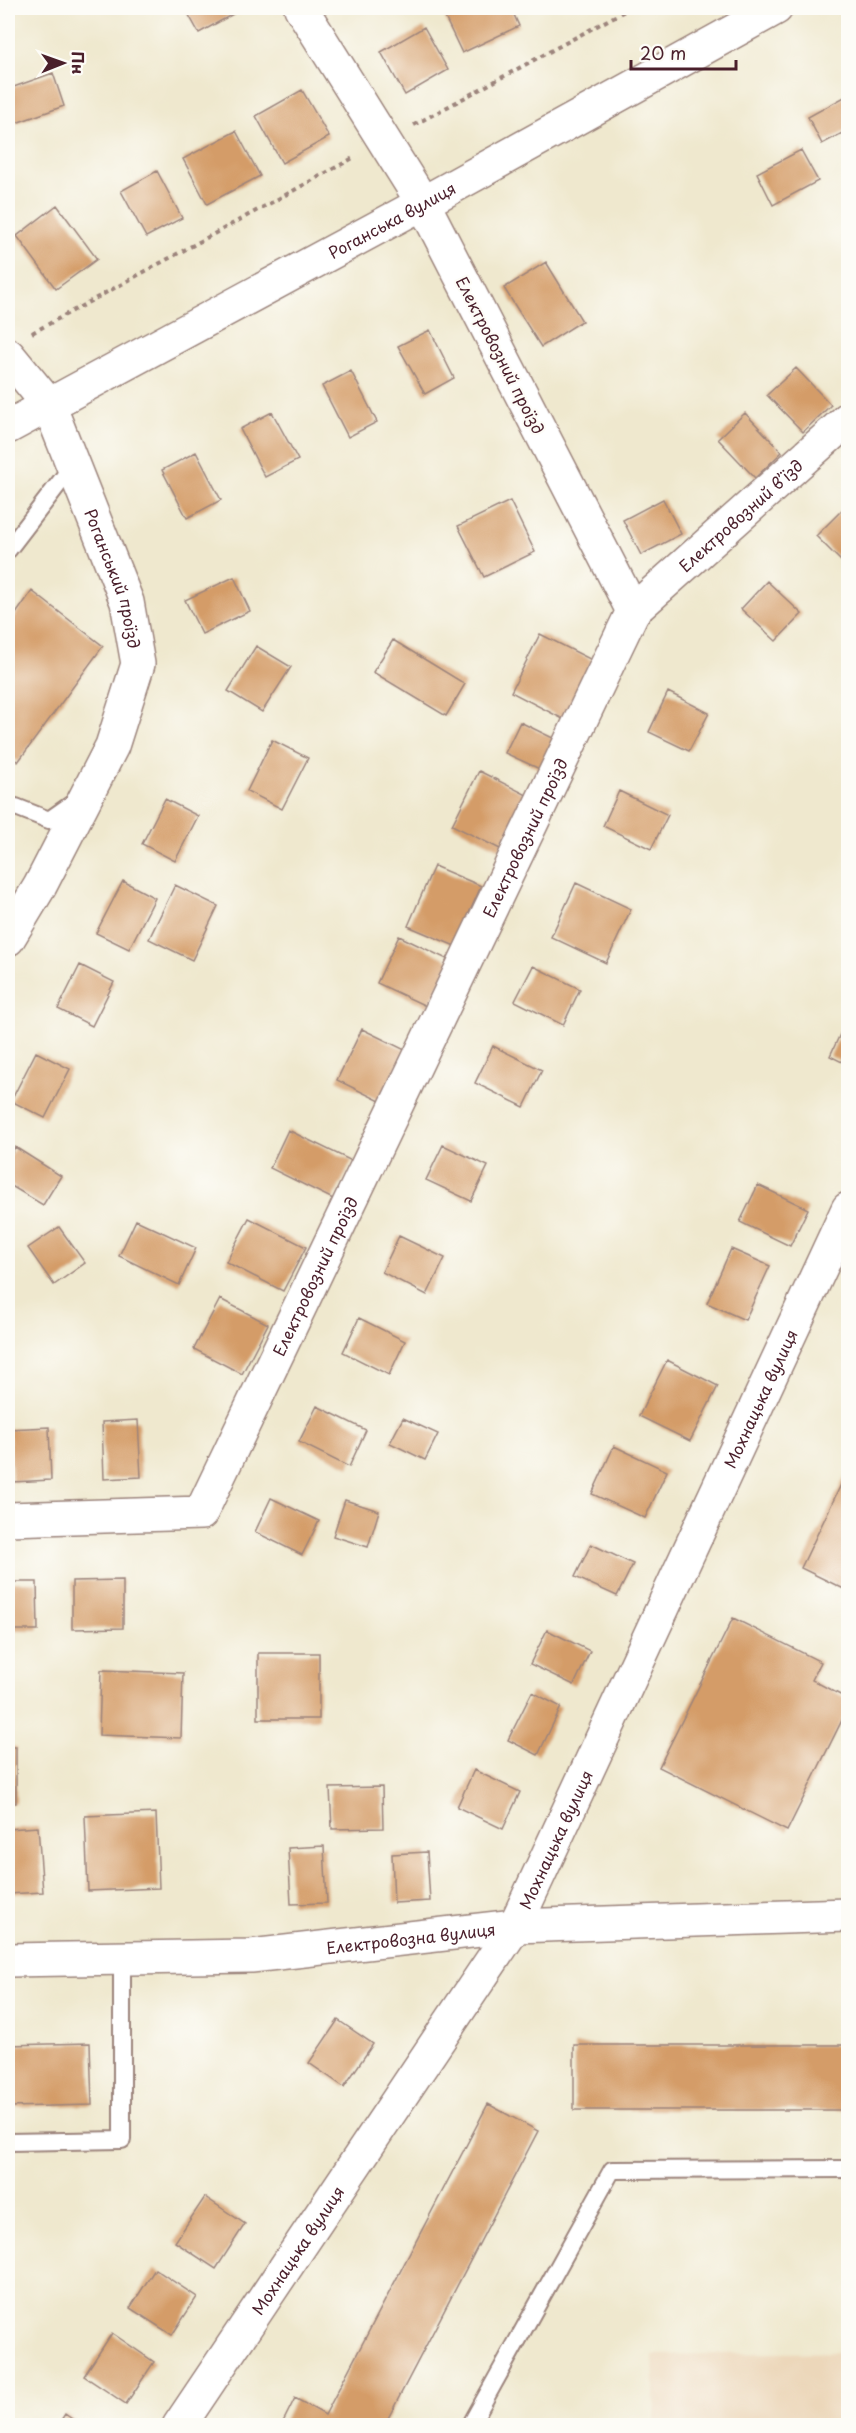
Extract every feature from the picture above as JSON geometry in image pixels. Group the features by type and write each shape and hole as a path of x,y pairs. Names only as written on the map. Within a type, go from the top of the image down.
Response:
{"street":[{"name":"Електровозний проїзд","path":"8,1519 201,1513 633,611 423,203 301,8"},
{"name":"Роганська вулиця","path":"8,427 423,203 776,8"},
{"name":"Роганський проїзд","path":"8,939 40,886 112,746 138,664 128,602 49,405 18,345"},
{"name":"Електровозний в’їзд","path":"633,611 849,419"},
{"name":"Мохнацька вулиця","path":"179,2426 515,1926 849,1209"},
{"name":"Електровозна вулиця","path":"8,1960 251,1956 515,1926 849,1915"}],"lane":[{"path":"8,550 73,465"},
{"path":"8,807 16,807 49,820 87,794"},
{"path":"8,2142 122,2139 122,1958"},
{"path":"470,2426 612,2170 849,2169"}],"path":[{"path":"18,345 384,141 630,8"}],"shaded area":[{"path":"848,2352 848,2425 655,2425 653,2355"}],"building":[{"path":"185,8 244,8 199,33"},
{"path":"511,8 519,26 462,53 441,9"},
{"path":"424,27 448,70 405,95 381,52"},
{"path":"53,73 64,106 16,123 8,99 8,89"},
{"path":"302,90 329,137 282,163 256,116"},
{"path":"848,95 848,130 822,144 808,117"},
{"path":"236,131 260,176 207,204 183,159"},
{"path":"801,150 818,181 773,205 757,173"},
{"path":"157,171 182,218 146,237 121,191"},
{"path":"57,205 97,259 56,289 17,236"},
{"path":"546,262 582,321 541,347 504,288"},
{"path":"430,330 454,378 425,394 398,346"},
{"path":"796,368 831,405 803,432 767,395"},
{"path":"351,371 377,422 348,437 322,386"},
{"path":"272,412 298,460 265,477 240,429"},
{"path":"745,413 782,452 755,478 718,439"},
{"path":"196,452 221,500 187,518 162,470"},
{"path":"663,499 681,534 641,555 623,520"},
{"path":"510,501 535,552 484,577 458,526"},
{"path":"848,504 848,568 816,536"},
{"path":"234,577 250,611 202,634 185,600"},
{"path":"767,581 802,614 776,641 741,609"},
{"path":"32,591 103,646 18,762 8,754 8,625"},
{"path":"540,634 592,660 563,719 511,692"},
{"path":"393,640 465,684 446,716 373,672"},
{"path":"256,646 291,667 262,712 228,691"},
{"path":"668,692 709,713 689,751 649,732"},
{"path":"520,722 559,741 544,771 505,753"},
{"path":"272,740 308,758 282,809 247,791"},
{"path":"479,771 527,795 500,849 452,825"},
{"path":"619,791 668,815 651,849 603,826"},
{"path":"165,799 198,816 175,861 142,844"},
{"path":"434,866 481,886 455,946 408,926"},
{"path":"123,881 155,898 129,949 96,933"},
{"path":"576,883 631,909 606,963 551,937"},
{"path":"175,885 218,906 192,960 149,939"},
{"path":"399,936 451,961 428,1007 377,983"},
{"path":"80,965 114,982 92,1026 58,1009"},
{"path":"533,966 580,989 563,1025 515,1001"},
{"path":"848,1017 848,1065 830,1056"},
{"path":"362,1029 405,1050 380,1101 337,1080"},
{"path":"493,1046 542,1070 524,1107 475,1083"},
{"path":"36,1052 70,1069 45,1118 11,1101"},
{"path":"288,1130 352,1161 333,1199 270,1168"},
{"path":"443,1145 488,1166 471,1201 426,1180"},
{"path":"15,1147 61,1176 43,1205 8,1184 8,1160"},
{"path":"758,1185 808,1209 790,1246 740,1222"},
{"path":"249,1218 306,1247 283,1291 226,1262"},
{"path":"136,1220 196,1248 179,1285 119,1256"},
{"path":"59,1227 85,1263 54,1285 28,1248"},
{"path":"399,1236 445,1258 427,1295 382,1272"},
{"path":"731,1249 770,1266 745,1320 707,1303"},
{"path":"220,1299 268,1324 242,1374 194,1349"},
{"path":"359,1318 405,1341 389,1375 343,1352"},
{"path":"667,1360 718,1386 690,1441 639,1416"},
{"path":"317,1406 366,1430 349,1467 299,1442"},
{"path":"403,1418 438,1434 425,1460 390,1443"},
{"path":"138,1420 141,1477 104,1479 102,1422"},
{"path":"49,1427 51,1480 12,1482 9,1429"},
{"path":"614,1446 667,1471 645,1518 592,1494"},
{"path":"848,1470 848,1591 801,1568"},
{"path":"271,1498 319,1521 302,1555 255,1532"},
{"path":"345,1500 379,1511 368,1547 333,1536"},
{"path":"591,1544 633,1564 617,1596 575,1577"},
{"path":"123,1580 123,1628 72,1629 72,1581"},
{"path":"8,1582 37,1582 38,1630 8,1630"},
{"path":"733,1618 821,1662 812,1680 848,1699 848,1708 787,1831 659,1767"},
{"path":"547,1630 590,1651 574,1685 530,1664"},
{"path":"258,1653 319,1653 319,1719 258,1719"},
{"path":"101,1670 183,1673 181,1738 99,1735"},
{"path":"532,1692 561,1707 538,1755 508,1740"},
{"path":"8,1747 16,1747 16,1803 8,1803"},
{"path":"474,1770 520,1792 503,1829 457,1807"},
{"path":"382,1787 383,1828 332,1829 330,1788"},
{"path":"156,1813 159,1888 88,1891 85,1816"},
{"path":"38,1827 43,1892 8,1894 8,1829"},
{"path":"324,1846 327,1903 291,1904 288,1848"},
{"path":"427,1852 430,1901 394,1903 392,1854"},
{"path":"338,2020 373,2044 344,2087 309,2063"},
{"path":"90,2043 92,2105 8,2107 8,2045"},
{"path":"574,2045 848,2045 848,2110 574,2110"},
{"path":"488,2104 538,2131 384,2426 281,2426 295,2398 325,2415"},
{"path":"205,2197 245,2224 216,2269 175,2242"},
{"path":"155,2269 197,2297 172,2335 130,2308"},
{"path":"112,2333 154,2362 126,2404 84,2376"},
{"path":"65,2414 82,2426 57,2426"}]}
